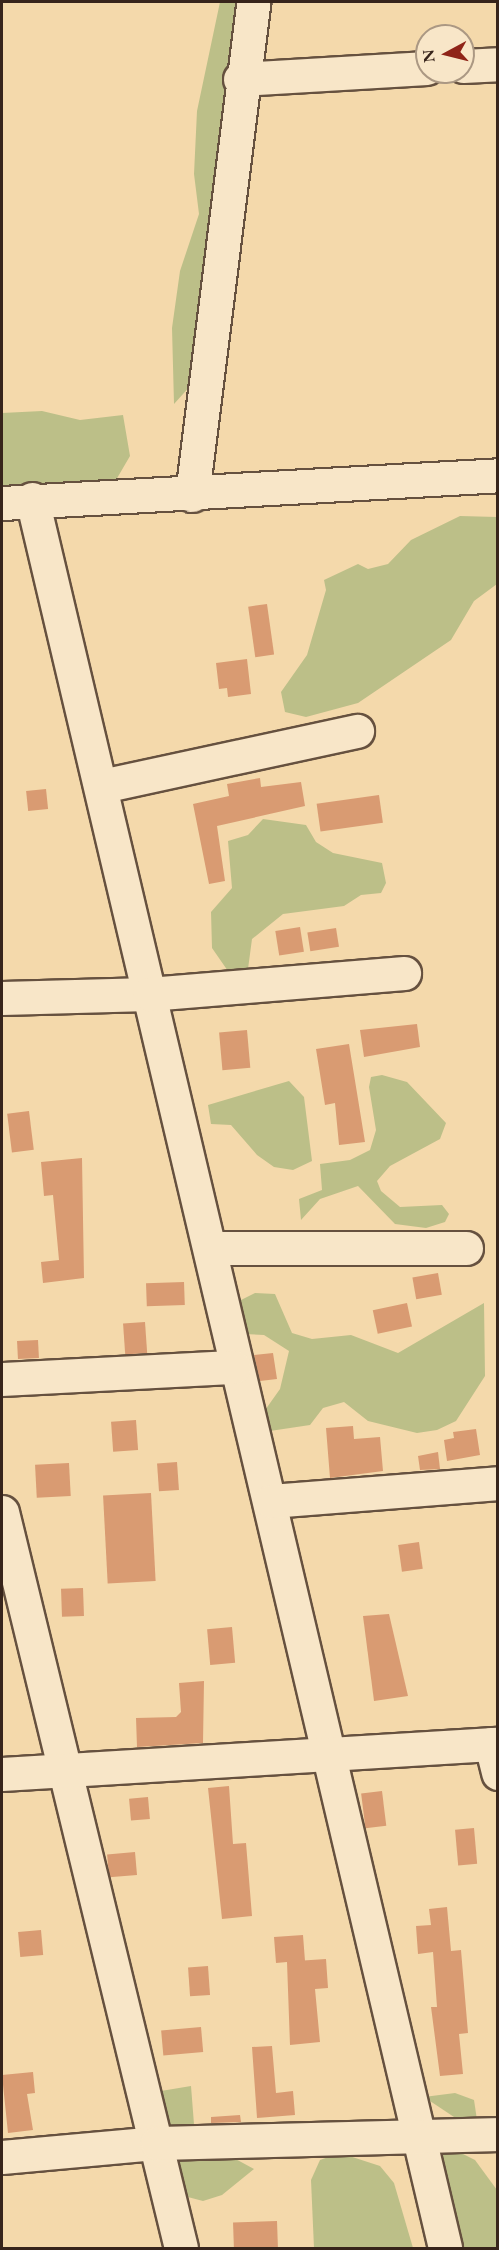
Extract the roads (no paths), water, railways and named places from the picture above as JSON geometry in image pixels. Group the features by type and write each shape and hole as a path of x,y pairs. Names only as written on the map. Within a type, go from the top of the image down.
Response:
{"street":[{"path":"192,495 240,79 253,2"},
{"path":"475,65 498,64"},
{"path":"240,79 415,69"},
{"path":"445,2248 270,1501 234,1367 211,1248 102,786 17,501 192,495 498,476"},
{"path":"102,786 357,731"},
{"path":"2,998 150,994 404,973"},
{"path":"211,1248 466,1248"},
{"path":"2,1379 234,1367"},
{"path":"270,1501 498,1484"},
{"path":"2,1512 181,2248"},
{"path":"2,1774 62,1766 327,1752 495,1754"},
{"path":"2,2157 157,2143 418,2139 498,2134"}]}
